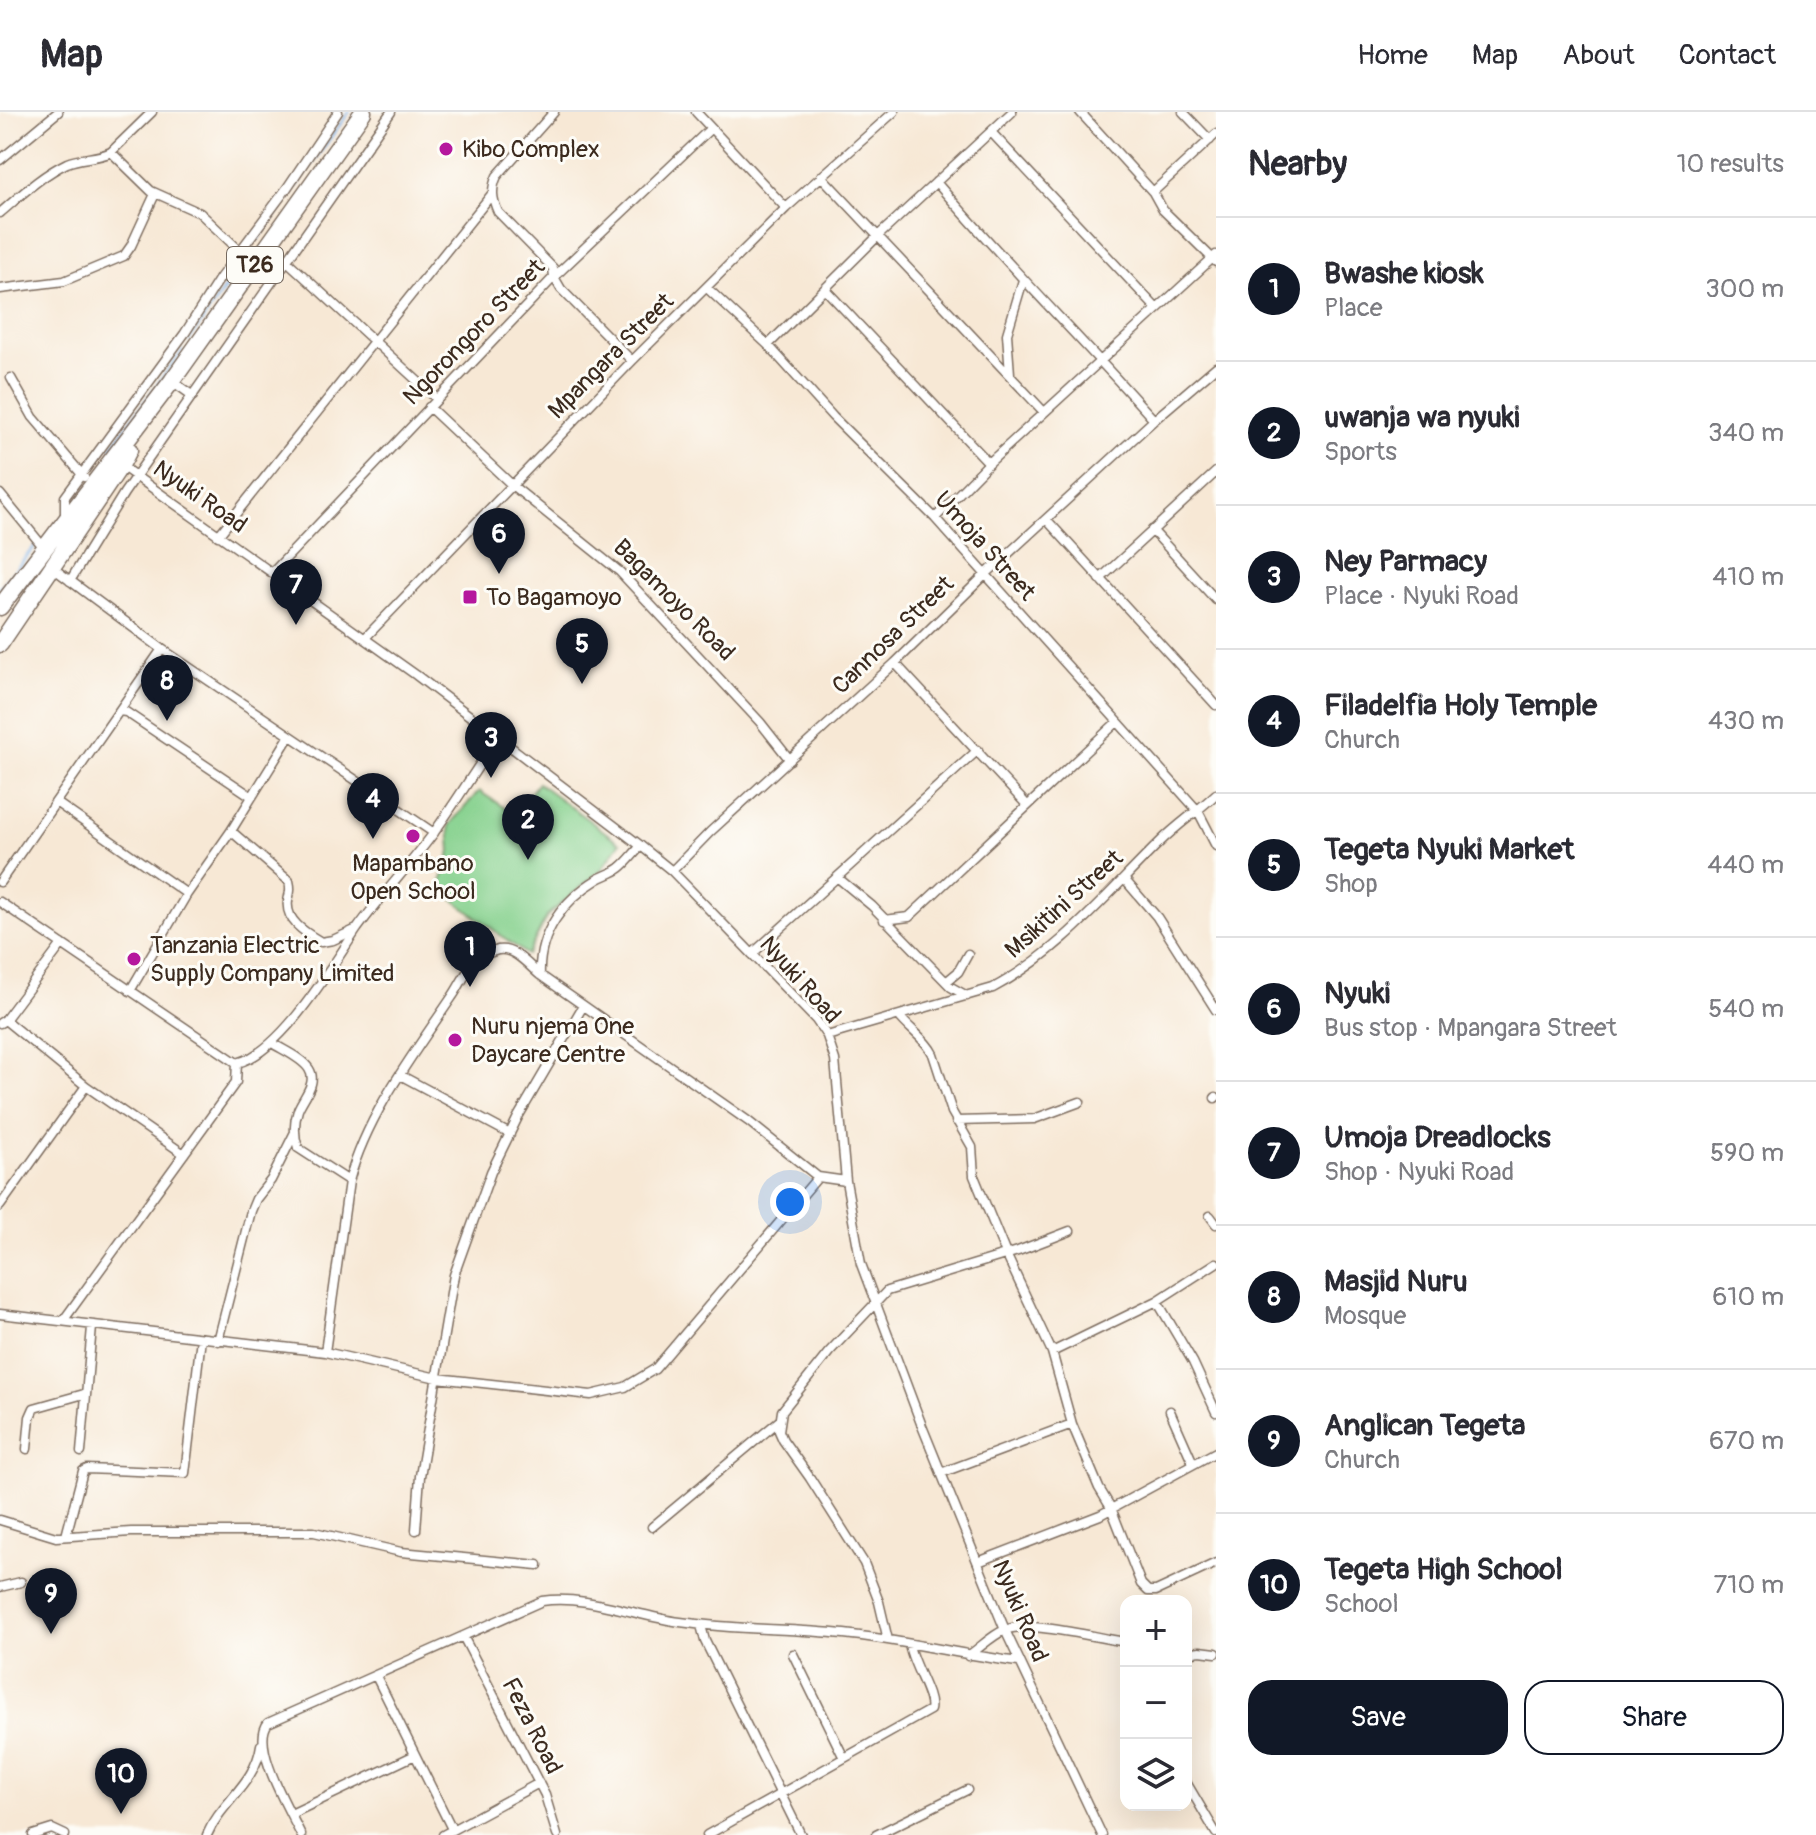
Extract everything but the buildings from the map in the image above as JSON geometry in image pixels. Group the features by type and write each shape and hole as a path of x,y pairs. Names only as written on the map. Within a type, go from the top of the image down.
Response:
{"highway":[{"name":"T26","path":"0,644 53,568 116,462 172,381 185,346 268,246 363,112"},
{"name":"T26","path":"0,607 65,521 87,480 116,462"}],"street":[{"path":"0,160 58,112"},
{"path":"0,213 31,186 69,162 102,157 111,152 152,112"},
{"path":"11,378 33,417 87,480 185,346 240,251 338,112"},
{"path":"70,581 136,477 391,112"},
{"path":"218,536 492,194 497,176 554,112"},
{"path":"696,112 786,208"},
{"path":"878,112 878,126"},
{"name":"Mpangara Street","path":"365,638 632,361 786,208 894,112"},
{"path":"768,345 879,235 1012,112"},
{"path":"935,518 989,463 1215,258 1163,210 1153,192 1080,112"},
{"path":"1153,192 1213,137 1183,112"},
{"name":"Ngorongoro Street","path":"273,572 554,277 711,128"},
{"path":"991,132 1157,309"},
{"path":"111,152 155,194 200,213 240,251"},
{"path":"821,176 1044,412"},
{"path":"936,182 1154,420"},
{"path":"0,289 64,281 124,256 155,194"},
{"path":"492,194 498,212 553,268 561,289 632,361"},
{"path":"250,237 286,260 437,399"},
{"path":"1010,375 1007,334 1023,280"},
{"name":"Umoja Street","path":"707,288 768,345 833,417 935,518 1198,811 1216,846"},
{"path":"825,289 989,463"},
{"name":"Cannosa Street","path":"672,871 986,574 1154,420 1215,369"},
{"path":"172,381 193,396"},
{"name":"Bagamoyo Road","path":"429,407 513,486 620,572 760,722 790,760"},
{"name":"Nyuki Road","path":"116,462 365,638 641,846 672,871 816,1020 827,1036 838,1076 846,1181 861,1264 1005,1630 1102,1835"},
{"path":"1100,579 1212,476 1216,488"},
{"path":"0,494 45,549"},
{"path":"1046,519 1216,705"},
{"path":"1152,530 1216,600"},
{"path":"53,568 162,649 434,833"},
{"path":"0,882 162,649"},
{"path":"895,663 1027,805"},
{"path":"1207,696 1216,688"},
{"path":"119,711 126,712 251,796"},
{"path":"884,920 909,917 1117,722"},
{"path":"130,991 187,894 231,831 289,737"},
{"path":"237,1063 272,1043 327,977 358,928 434,833 498,737"},
{"path":"752,954 978,750"},
{"name":"Msikitini Street","path":"827,1036 993,988 1013,977 1048,951 1125,880 1161,841 1216,794"},
{"path":"57,803 187,894"},
{"path":"231,831 289,881 288,911 296,925 321,942 358,928"},
{"path":"540,975 539,954 546,930 561,910 595,880 619,868 641,846"},
{"path":"838,878 872,906 946,982 967,996"},
{"path":"1125,880 1157,917 1216,1010"},
{"path":"0,902 237,1063"},
{"path":"62,944 2,1021 86,1086 184,1154"},
{"path":"325,1352 349,1181 357,1153 400,1075 474,963 492,952 506,950 748,1121 818,1177 846,1181"},
{"path":"946,982 958,972 968,954"},
{"path":"416,1530 420,1476 454,1275 481,1197 510,1134 583,1006"},
{"path":"899,1016 930,1047 956,1121 972,1147 974,1176 1052,1352 1072,1424 1145,1588 1160,1590 1216,1563"},
{"path":"272,1043 306,1065 312,1076 297,1111 295,1132 298,1148 349,1181"},
{"path":"63,1321 236,1082 237,1063"},
{"path":"400,1075 510,1134"},
{"path":"0,1206 86,1086"},
{"path":"956,1121 1034,1119 1080,1102"},
{"path":"218,1341 251,1211 295,1132"},
{"path":"0,1314 325,1352 437,1378 591,1395 625,1387 655,1369 818,1177"},
{"path":"1210,1216 1216,1224"},
{"path":"652,1527 779,1421 787,1403 829,1352 887,1291 1070,1231"},
{"path":"1052,1352 1157,1301 1216,1263"},
{"path":"1157,1301 1193,1362 1216,1412"},
{"path":"81,1452 92,1327"},
{"path":"66,1536 83,1471 185,1473 201,1338"},
{"path":"27,1449 30,1417 34,1408 84,1394"},
{"path":"1170,1411 1193,1463"},
{"path":"779,1421 783,1440 864,1563 879,1602 888,1640"},
{"path":"941,1473 1072,1424"},
{"path":"978,1562 1100,1515 1216,1452"},
{"path":"0,1520 56,1537 131,1532 314,1532 401,1552 538,1565"},
{"path":"1198,1571 1216,1571"},
{"path":"0,1587 21,1582"},
{"path":"207,1835 212,1824 248,1779 259,1760 264,1728 274,1720 464,1638 519,1609 556,1598 701,1625 833,1633 1019,1662"},
{"path":"701,1625 705,1641 801,1835"},
{"path":"968,1656 1005,1630 1041,1628 1120,1641"},
{"name":"Feza Road","path":"464,1638 539,1783 557,1835"},
{"path":"707,1835 931,1708 914,1667 909,1644"},
{"path":"1192,1652 1216,1653"},
{"path":"793,1654 843,1756"},
{"path":"376,1676 452,1829"},
{"path":"262,1741 275,1781 301,1835"},
{"path":"291,1814 415,1755"},
{"path":"443,1835 539,1783"},
{"path":"876,1835 967,1790"},
{"path":"1192,1792 1216,1833"},
{"path":"33,1835 52,1829 65,1835"}],"green space":[{"path":"538,783 620,843 601,870 548,915 527,955 439,889 451,851 449,825 479,791 514,814"}],"waterway":[{"path":"258,239 349,112"},
{"path":"189,341 251,249"},
{"path":"111,448 182,351"},
{"path":"1,587 36,545"}],"place":[{"name":"Kibo Complex","path":"446,149"},
{"name":"Nyuki","path":"499,574"},
{"name":"To Bagamoyo","path":"470,597"},
{"name":"Umoja Dreadlocks","path":"296,625"},
{"name":"Tegeta Nyuki Market","path":"582,684"},
{"name":"Masjid Nuru","path":"167,721"},
{"name":"Ney Parmacy","path":"491,778"},
{"name":"Mapambano Open School","path":"413,836"},
{"name":"Filadelfia Holy Temple","path":"373,839"},
{"name":"uwanja wa nyuki","path":"528,860"},
{"name":"Tanzania Electric Supply Company Limited","path":"134,959"},
{"name":"Bwashe kiosk","path":"470,987"},
{"name":"Nuru njema One Daycare Centre","path":"455,1040"},
{"name":"Anglican Tegeta","path":"51,1634"},
{"name":"Tegeta High School","path":"121,1814"}]}
